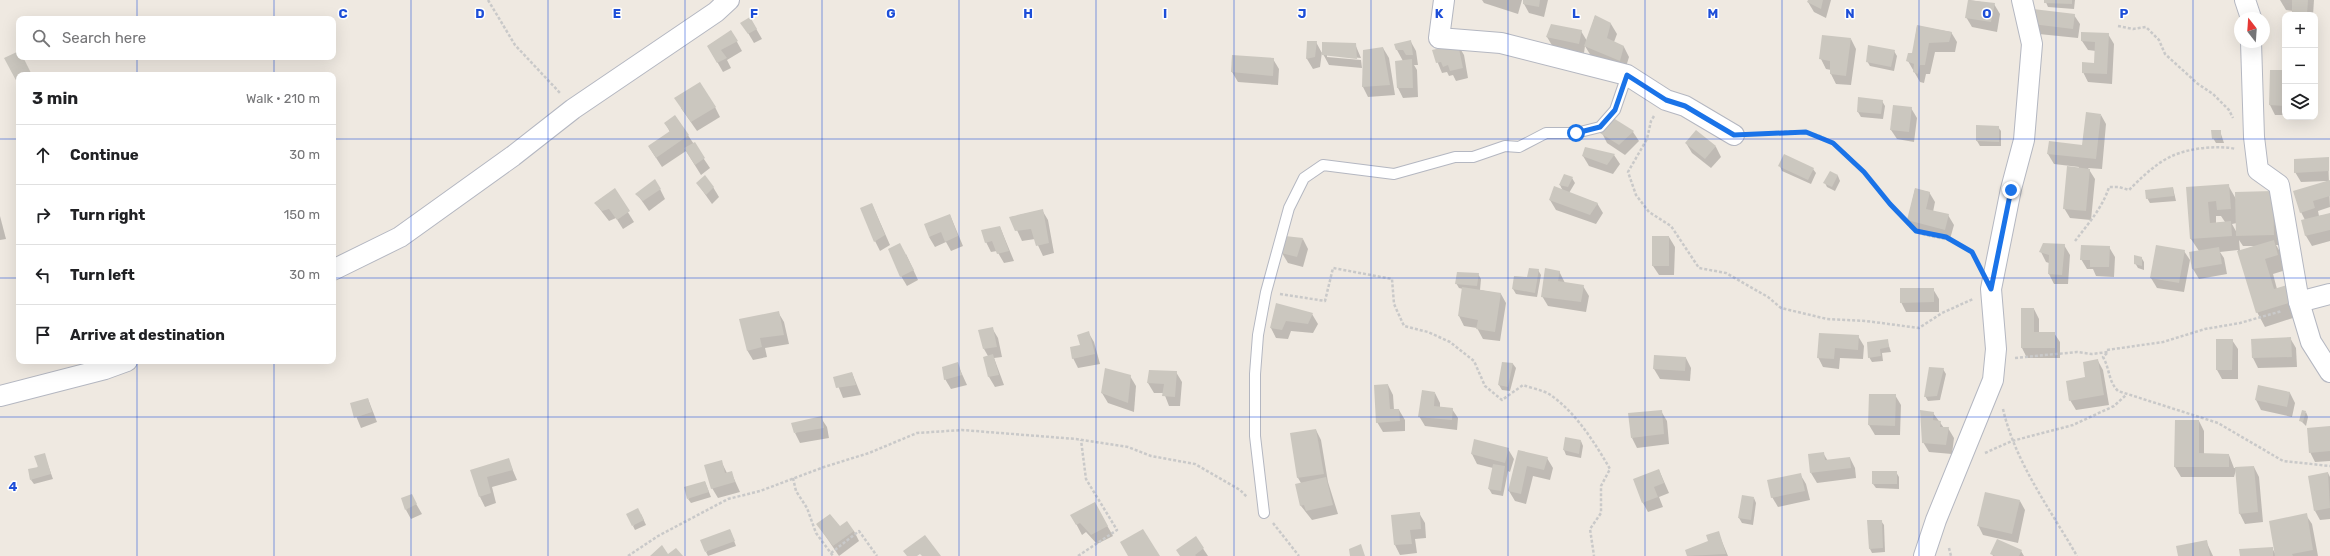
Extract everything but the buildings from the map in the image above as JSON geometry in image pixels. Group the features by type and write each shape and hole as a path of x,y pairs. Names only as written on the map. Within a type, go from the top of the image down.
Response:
{"street":[{"path":"336,269 400,237 513,156 573,109 716,12 729,0"},
{"path":"1444,0 1439,38 1500,43 1627,75 1666,100 1685,106 1734,135"},
{"path":"1924,556 1994,370 1991,289 2011,190 2024,140 2032,44 2022,0"},
{"path":"2245,0 2249,12"},
{"path":"2251,48 2254,142 2258,170 2279,186 2299,304 2311,342 2330,372"},
{"path":"2299,304 2330,294"},
{"path":"0,396 105,369 119,364"}],"lane":[{"path":"1264,513 1255,436 1255,374 1258,335 1266,292 1289,208 1304,178 1323,165 1394,174 1455,157 1472,157 1505,146 1519,147 1546,133 1576,133 1600,127 1615,110 1627,75"}],"path":[{"path":"488,0 515,45 548,78 573,109"},
{"path":"2118,26 2133,29 2146,27 2159,40 2165,54 2198,84 2214,94 2229,110 2240,134 2254,142"},
{"path":"1666,100 1651,121 1647,139 1628,172 1636,195 1650,212 1671,226 1699,268 1726,273 1768,297 1781,308 1827,320 1866,321 1919,328 1942,313 1991,289 1972,252 1946,237 1916,231 1890,204 1864,172 1833,143 1806,132 1734,135"},
{"path":"2075,241 2094,214 2104,205 2109,187 2118,187 2129,190 2140,179 2172,156 2194,150 2227,147 2236,150 2258,170"},
{"path":"1266,292 1325,301 1334,268 1392,279 1394,304 1404,326 1428,332 1450,342 1474,361 1485,386 1502,400 1523,385 1549,394 1576,419 1595,443 1610,469 1601,486 1601,513 1590,529 1594,556"},
{"path":"2107,350 2163,342 2212,327 2240,322 2299,304"},
{"path":"2077,556 2027,471 2012,441 1994,370 2077,352 2092,354 2108,352 2103,357 2108,365 2111,384 2126,395 2218,423 2283,461 2330,466"},
{"path":"1959,466 2012,441 2073,425 2114,406 2126,395"},
{"path":"628,556 658,536 728,499 760,491 793,478 869,453 917,432 962,430 1081,440 1128,447 1151,456 1195,464 1240,490 1264,513 1299,556"},
{"path":"1078,556 1117,530 1086,479 1081,440"},
{"path":"793,478 796,491 807,508 816,533 832,554 859,531 877,556"}],"route":[{"path":"1576,133 1600,127 1615,110 1627,75 1666,100 1685,106 1734,135 1806,132 1833,143 1864,172 1890,204 1916,231 1946,237 1972,252 1991,289 2011,190"}]}
